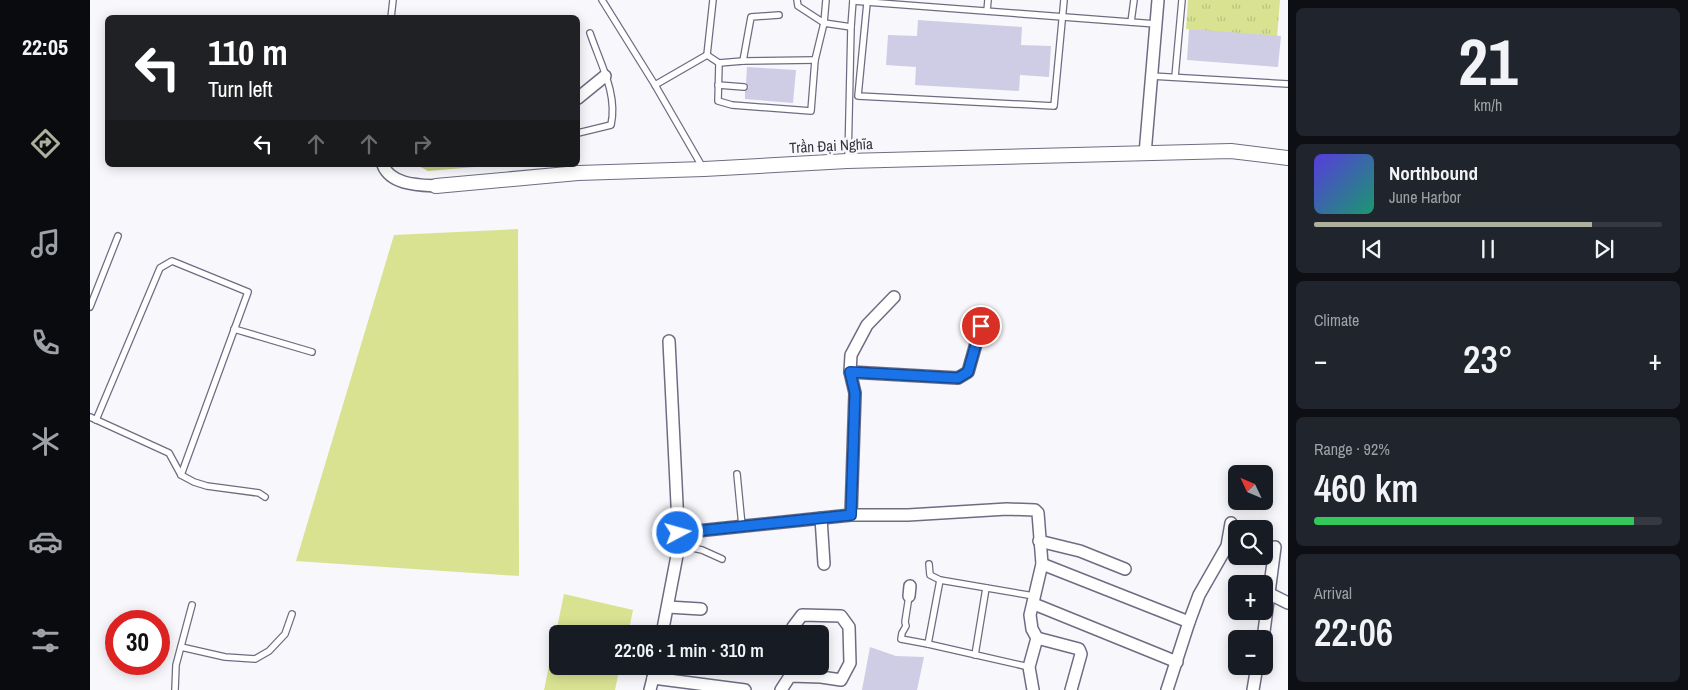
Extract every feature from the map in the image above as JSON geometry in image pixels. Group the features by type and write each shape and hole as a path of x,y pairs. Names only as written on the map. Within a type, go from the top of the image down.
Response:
{"street":[{"path":"1144,154 1158,0"},
{"path":"580,96 605,76"},
{"name":"Trần Đại Nghĩa","path":"384,167 395,178 411,185 436,186 577,169 704,170 848,161 1232,151 1288,158"},
{"path":"851,515 855,393 850,372 851,355 867,325 894,297"},
{"path":"850,372 958,378 968,372 981,326"},
{"path":"664,625 679,545 669,341"},
{"path":"678,533 851,515 908,515 1007,509 1035,510 1038,513 1042,564 1030,614 1032,629 1037,638 1029,667 1033,690"},
{"path":"821,518 824,564"},
{"path":"1168,690 1199,595 1226,546 1228,537"},
{"path":"1039,541 1080,552 1125,569"},
{"path":"1272,575 1275,547"},
{"path":"1042,564 1189,622"},
{"path":"1273,596 1288,603"},
{"path":"1034,600 1177,662"},
{"path":"668,608 701,609"},
{"path":"795,625 802,616 841,616 849,627 850,663 841,680 811,675"},
{"path":"1037,638 1079,649 1081,654 1071,690"},
{"path":"650,690 653,675"},
{"path":"669,675 745,690"},
{"path":"781,690 788,675"},
{"path":"1253,690 1256,675"}],"lane":[{"path":"392,15 394,0"},
{"path":"707,55 713,0"},
{"path":"797,0 798,6 824,23 851,27"},
{"path":"718,63 718,101 732,105 811,111 815,60 824,23 826,0"},
{"path":"848,161 853,0 867,3 1156,24"},
{"path":"986,11 988,0"},
{"path":"867,3 858,96 1054,106 1064,0"},
{"path":"1131,22 1134,0"},
{"path":"1175,77 1182,0"},
{"path":"604,1 704,170"},
{"path":"743,61 751,17 779,15"},
{"path":"580,133 611,125 614,112 612,92 590,33"},
{"path":"707,55 718,63 815,60"},
{"path":"655,85 707,55"},
{"path":"1151,76 1288,84"},
{"path":"718,85 744,88"},
{"path":"90,307 118,236"},
{"path":"181,475 248,292 172,261 160,268 93,418 168,453 181,475 194,482 207,486 259,493 265,497"},
{"path":"234,329 312,352"},
{"path":"736,474 742,526"},
{"path":"679,545 702,550 722,559"},
{"path":"929,564 930,575 940,580 986,588 1034,600"},
{"path":"928,644 940,580"},
{"path":"975,655 986,588"},
{"path":"909,591 906,626 901,639 1029,667"},
{"path":"175,690 176,665 192,605"},
{"path":"181,647 225,657 255,659 269,651 285,634 292,614"}],"green space":[{"path":"1188,0 1280,0 1277,38 1186,29"},
{"path":"421,167 475,167 428,171"},
{"path":"518,229 519,576 296,561 394,235"},
{"path":"564,594 633,610 630,625 558,625"},
{"path":"549,666 549,675 618,675 615,690 544,690"}],"building":[{"path":"918,20 1022,27 1021,45 1051,46 1049,77 1020,75 1019,91 915,85 916,67 886,65 888,35 917,36"},
{"path":"1189,29 1281,36 1278,67 1187,60"},
{"path":"747,67 796,70 793,103 745,99 745,91 749,87 746,83"},
{"path":"870,647 896,656 924,657 917,690 862,690"}],"route":[{"path":"678,533 851,515 855,393 850,372 958,378 968,372 981,326"}]}
